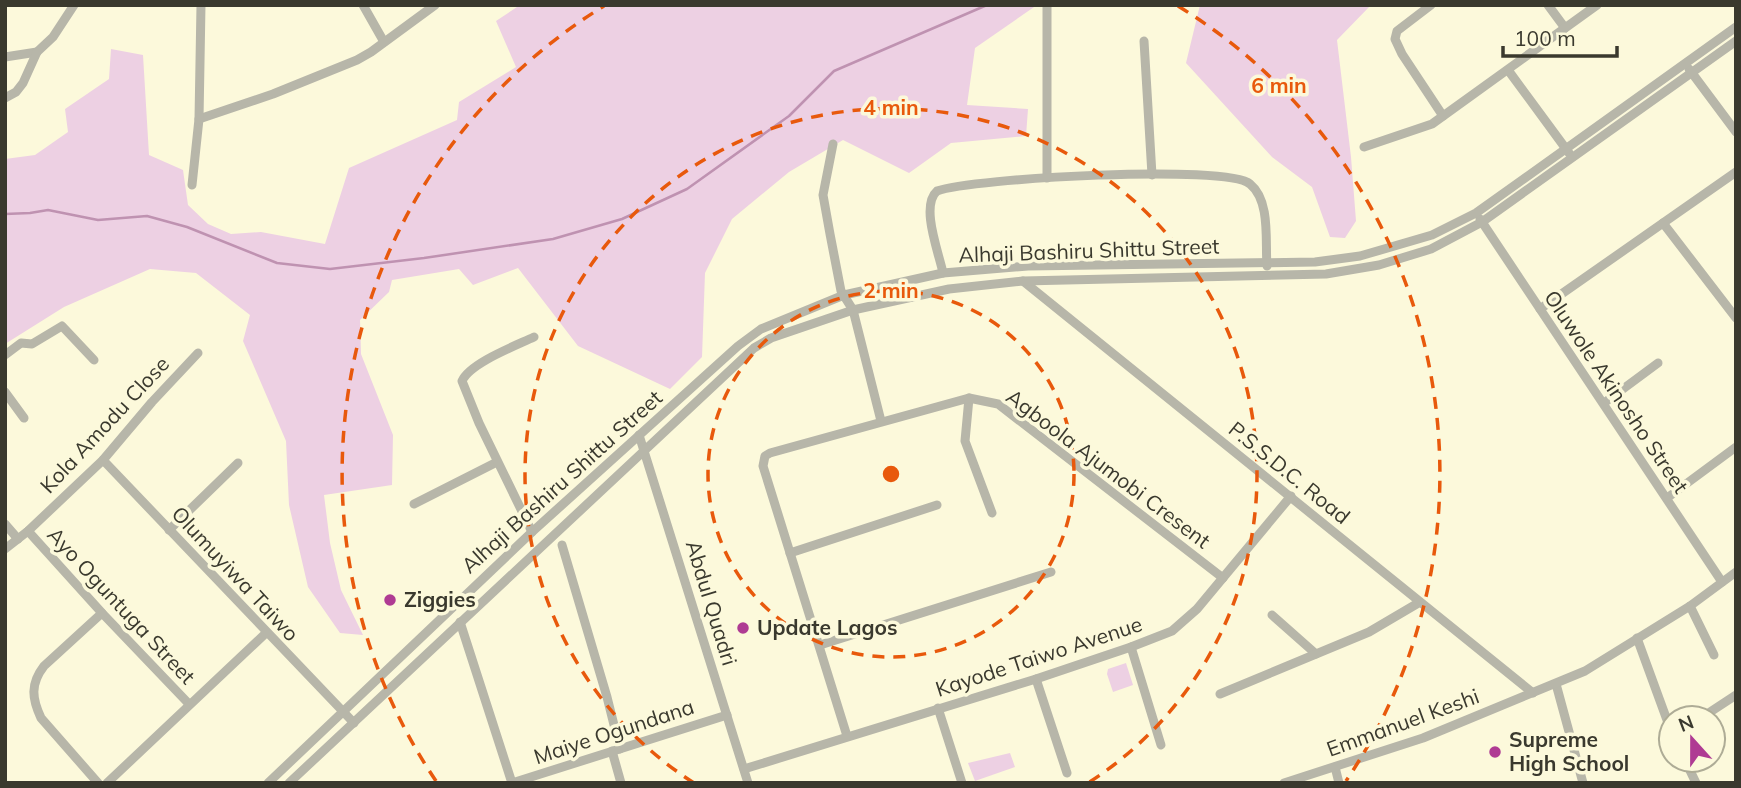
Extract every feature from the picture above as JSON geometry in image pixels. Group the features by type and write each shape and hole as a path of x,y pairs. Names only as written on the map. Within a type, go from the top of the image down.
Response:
{"street":[{"path":"5,97 16,92 23,83 37,52 53,37 74,5"},
{"path":"192,186 198,119 201,5"},
{"path":"363,5 384,42"},
{"path":"198,119 325,73 371,52 435,5"},
{"path":"1046,5 1047,178"},
{"path":"1431,5 1397,31 1395,39 1443,116"},
{"path":"1548,5 1564,29"},
{"path":"1364,148 1420,129 1443,116 1597,5"},
{"name":"Alhaji Bashiru Shittu Street","path":"289,783 754,348 771,338 853,310 949,289 1023,281 1326,274 1373,267 1431,248 1482,222 1736,27"},
{"path":"1144,41 1152,175"},
{"name":"Alhaji Bashiru Shittu Street","path":"268,783 532,532 738,346 761,330 844,295 943,274 1019,267 1315,262 1360,256 1432,235 1476,213 1692,73 1736,41"},
{"path":"5,57 37,52"},
{"path":"1685,64 1736,132"},
{"path":"1508,70 1569,153"},
{"path":"833,144 823,195 841,291 853,310 881,421"},
{"path":"1540,309 1736,172"},
{"path":"943,274 929,202 932,196 946,188 998,181 1152,175 1218,176 1242,179 1250,184 1262,203 1268,275"},
{"name":"Oluwole Akinosho Street","path":"1476,213 1722,582"},
{"path":"1663,223 1736,318"},
{"path":"1019,267 1023,281"},
{"name":"P.S.S.D.C. Road","path":"1023,281 1533,693"},
{"path":"5,355 21,343 32,344 62,326 94,360"},
{"path":"532,532 497,462 462,382 467,373 477,366 534,337"},
{"name":"Kola Amodu Close","path":"5,549 28,531 103,460 198,353"},
{"path":"1604,403 1658,363"},
{"path":"5,392 24,418"},
{"path":"847,736 763,467 765,456 969,398 966,448 992,513"},
{"name":"Agboola Ajumobi Cresent","path":"969,398 998,404 1223,578"},
{"name":"Abdul Quadri","path":"639,435 748,783"},
{"path":"1667,498 1736,447"},
{"name":"Olumuyiwa Taiwo","path":"103,460 354,723"},
{"path":"414,504 497,462"},
{"path":"169,530 238,463"},
{"name":"Kayode Taiwo Avenue","path":"744,769 1036,679 1172,631 1223,578 1291,496"},
{"path":"790,553 937,505"},
{"path":"5,524 18,539"},
{"name":"Ayo Oguntuga Street","path":"28,531 189,704"},
{"path":"562,545 607,698 621,783"},
{"path":"820,645 1051,572"},
{"name":"Emmanuel Keshi","path":"1284,783 1423,738 1585,671 1690,606 1736,572"},
{"path":"1220,694 1369,632 1420,602"},
{"path":"1690,606 1714,654"},
{"path":"99,783 41,718 32,687 44,666 102,613"},
{"path":"1272,615 1316,654"},
{"path":"460,622 512,783"},
{"path":"107,783 266,633"},
{"path":"1637,638 1661,704"},
{"path":"1130,648 1161,745"},
{"path":"1036,679 1066,773"},
{"path":"1556,684 1583,783"},
{"path":"938,708 962,783"},
{"name":"Maiye Ogundana","path":"512,783 727,715"},
{"path":"1335,767 1339,783"}],"shaded area":[{"path":"520,5 1037,5 975,48 967,105 1028,109 1026,136 951,143 909,173 843,140 789,172 732,219 705,273 702,357 670,389 578,346 518,268 473,285 459,269 392,280 389,292 360,320 361,354 393,435 392,485 324,495 330,543 341,590 363,635 340,633 308,587 289,505 286,441 243,341 250,315 196,273 150,269 64,307 5,344 5,159 35,155 68,132 65,109 109,79 111,49 143,55 149,155 183,170 188,205 208,224 231,234 261,232 325,244 349,168 457,120 459,102 516,67 496,21"},
{"path":"1200,5 1371,5 1337,40 1356,221 1345,238 1330,237 1312,187 1272,157 1186,63"},
{"path":"1126,663 1133,685 1113,692 1108,669"},
{"path":"1010,753 1015,767 975,781 968,763"}],"waterway":[{"path":"5,214 48,210 98,220 147,216 187,227 277,263 330,269 553,239 622,219 687,189 789,116 834,71 987,5"}],"place":[{"name":"Ziggies","path":"390,600"},
{"name":"Update Lagos","path":"743,628"},
{"name":"Supreme High School","path":"1495,752"}]}
